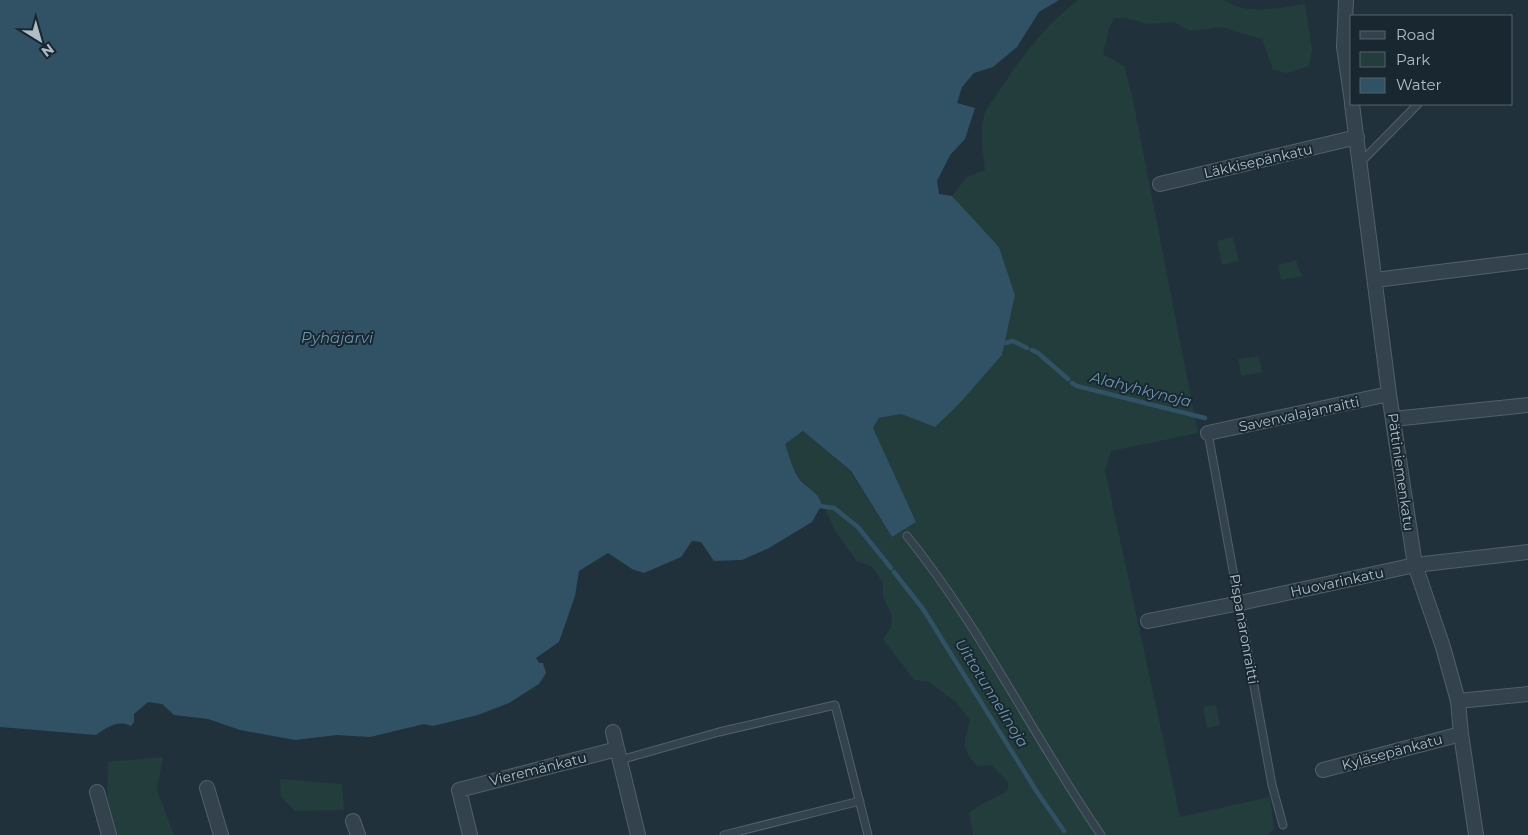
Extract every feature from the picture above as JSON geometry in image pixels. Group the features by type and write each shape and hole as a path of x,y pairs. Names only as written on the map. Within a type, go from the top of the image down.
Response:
{"street":[{"name":"Pättiniemenkatu","path":"1346,0 1344,48 1350,89"},
{"name":"Pättiniemenkatu","path":"1352,105 1389,394 1415,565 1443,647 1458,701 1476,835"},
{"name":"Läkkisepänkatu","path":"1160,184 1356,137"},
{"path":"1375,280 1528,261"},
{"name":"Savenvalajanraitti","path":"1208,433 1389,394"},
{"path":"1394,419 1528,406"},
{"name":"Huovarinkatu","path":"1148,621 1240,604 1415,565 1528,552"},
{"path":"1458,701 1528,694"},
{"path":"614,732 638,835"},
{"name":"Kyläsepänkatu","path":"1322,770 1461,734"},
{"name":"Vieremänkatu","path":"470,835 459,790 618,754"},
{"path":"207,788 221,835"},
{"path":"97,792 109,835"},
{"path":"353,821 358,835"}],"lane":[{"path":"1360,164 1417,105"},
{"name":"Pispanaronraitti","path":"1208,433 1272,785 1283,824"},
{"path":"907,536 988,654 1101,835"},
{"path":"618,754 835,705 868,835"},
{"path":"724,835 860,800"}],"green space":[{"path":"1078,0 1224,0 1243,8 1263,10 1305,4 1312,50 1309,66 1287,73 1273,70 1262,39 1221,27 1190,31 1173,22 1148,24 1126,18 1114,18 1109,29 1103,54 1124,66 1132,95 1198,433 1111,451 1105,470 1180,817 1270,797 1274,829 1267,835 973,835 969,813 1008,790 1008,782 991,765 977,766 968,754 965,740 970,720 957,703 929,682 914,680 883,639 891,627 892,616 883,597 883,584 873,567 857,561 837,534 820,499 801,480 793,467 784,444 803,431 850,471 892,537 916,522 873,429 879,418 901,414 935,427 1002,355 1015,295 999,247 952,196 967,177 985,170 982,130 987,108 1013,70 1043,32"},
{"path":"1233,237 1239,261 1222,265 1217,241"},
{"path":"1296,260 1303,276 1281,280 1278,265"},
{"path":"1259,356 1262,372 1241,376 1238,359"},
{"path":"1216,705 1220,725 1207,728 1203,707"},
{"path":"163,757 157,790 174,835 115,835 107,811 108,762"},
{"path":"280,779 342,784 344,810 295,811 281,797"}],"water":[{"name":"Pyhäjärvi","path":"0,0 1059,0 1039,12 1017,47 993,67 974,73 962,87 957,103 975,108 965,139 950,155 937,181 939,194 952,196 999,247 1015,295 1002,355 959,404 935,427 901,414 879,418 873,428 916,522 892,537 851,471 803,431 785,444 798,477 816,494 822,504 812,522 769,548 742,560 714,561 701,542 692,541 681,557 644,573 632,569 608,553 579,571 575,596 559,642 536,658 539,663 543,663 546,673 539,684 509,703 478,715 433,726 424,724 370,737 337,735 295,740 240,730 208,719 174,715 162,704 148,702 134,714 134,722 131,726 121,723 117,724 108,727 96,735 0,727"}],"waterway":[{"name":"Alahyhkynoja","path":"1005,343 1013,341 1027,348"},
{"name":"Alahyhkynoja","path":"1032,350 1068,379"},
{"name":"Alahyhkynoja","path":"1072,383 1077,386 1205,418"},
{"name":"Uittotunnelinoja","path":"820,506 834,508 858,527 891,568"},
{"name":"Uittotunnelinoja","path":"894,572 923,609 1037,792 1064,831"}]}
